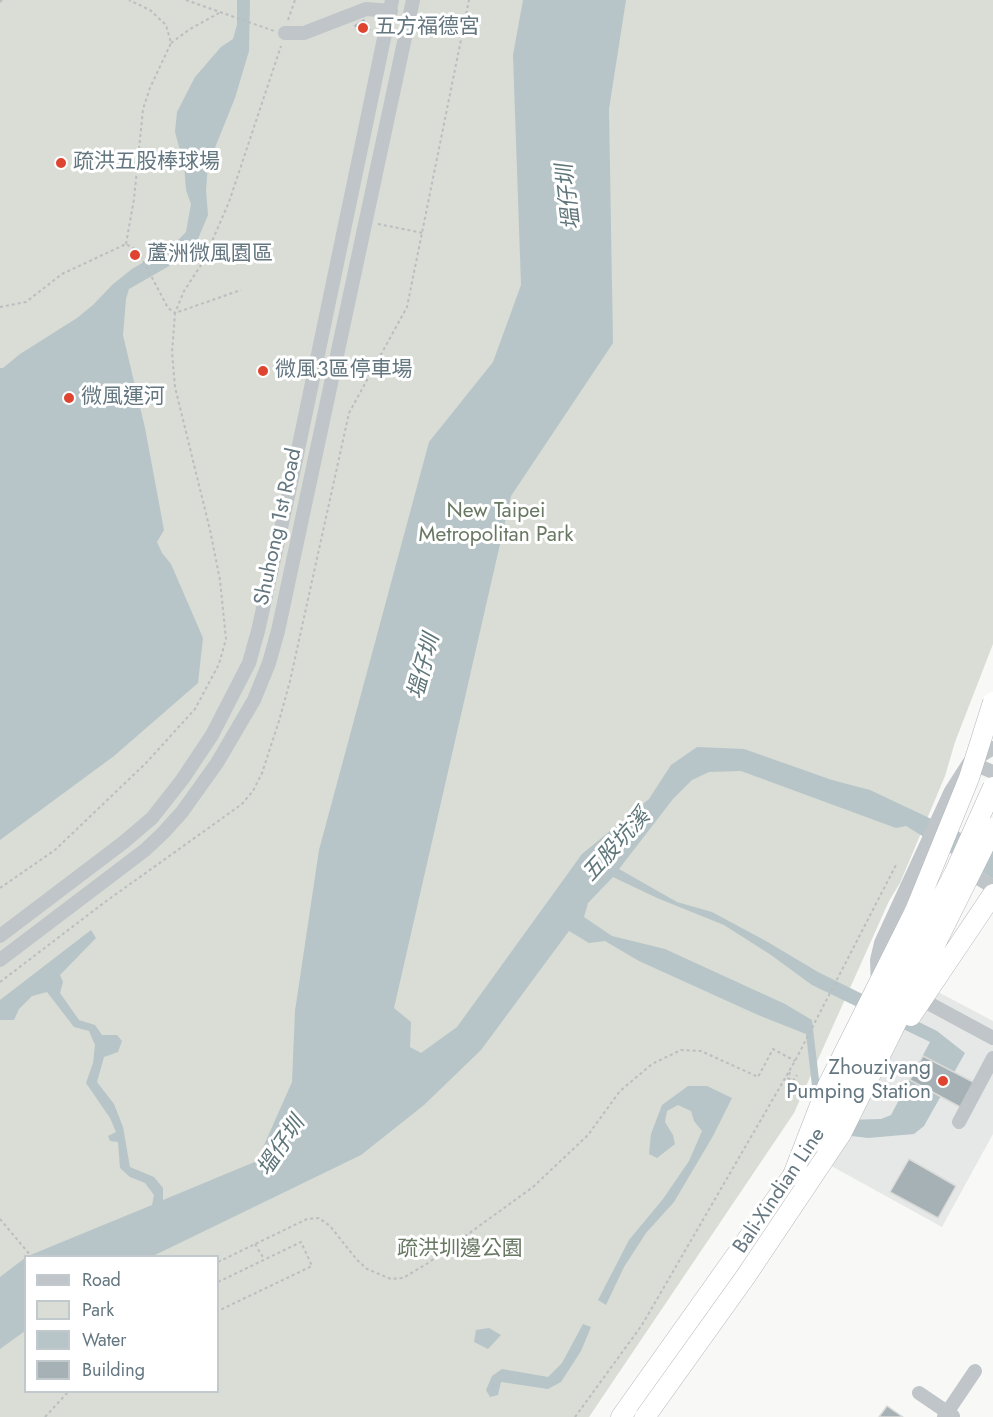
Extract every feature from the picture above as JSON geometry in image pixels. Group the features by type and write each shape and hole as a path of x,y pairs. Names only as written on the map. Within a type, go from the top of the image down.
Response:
{"highway":[{"path":"793,1175 828,1087 915,911 969,778 993,702"},
{"name":"Bali-Xindian Line","path":"621,1417 793,1175 843,1097 896,986 954,874 993,787"},
{"name":"Bali-Xindian Line","path":"645,1417 746,1276 841,1134 993,828"},
{"path":"841,1134 913,1013 993,894"}],"street":[{"name":"Shuhong 1st Road","path":"0,960 145,850 163,833 182,812 217,763 254,700 269,663 278,631 413,0"},
{"path":"285,33 304,33 366,9 391,6"},
{"name":"Shuhong 1st Road","path":"0,936 152,818 182,780 212,735 249,663 278,541 391,6"},
{"path":"884,1037 877,960 887,927 959,776 969,763 993,748"},
{"path":"972,763 993,772"},
{"path":"655,1417 811,1172 884,1037 966,870 993,887"},
{"path":"887,927 927,946"},
{"path":"877,977 993,1038"},
{"path":"959,1122 993,1058"},
{"path":"918,1393 949,1415 975,1371"}],"path":[{"path":"129,0 150,10 166,25 171,43"},
{"path":"186,0 285,33"},
{"path":"0,888 55,850 146,763 195,709 219,664 226,639 220,580 175,387 172,352 175,313 184,291 203,262 229,202 295,0"},
{"path":"126,244 134,199 143,109 150,88 171,43 190,28 220,12"},
{"path":"377,223 423,233"},
{"path":"126,244 138,251 168,308 175,313"},
{"path":"0,307 26,303 62,274 126,244"},
{"path":"175,313 241,290"},
{"path":"575,1417 642,1326 790,1071 897,863"},
{"path":"219,1262 307,1219 319,1218 330,1226 367,1269 391,1279 403,1278 428,1263 533,1187 588,1135 620,1091 652,1064 681,1050 701,1052 758,1077 773,1049 795,1061"},
{"path":"790,1071 788,1078 793,1081 797,1075"},
{"path":"0,1219 30,1255"},
{"path":"219,1282 301,1242 312,1266 219,1311"},
{"path":"255,1244 264,1259"},
{"path":"45,1417 67,1393"}],"shaded area":[{"name":"Zhouziyang Pumping Station","path":"923,984 993,1021 993,1134 942,1227 826,1163"}],"green space":[{"name":"New Taipei Metropolitan Park","path":"0,0 993,0 993,644 955,742 945,776 900,883 889,901 794,1113 589,1417 0,1417"}],"water":[{"name":"微風運河","path":"237,0 250,0 249,51 235,98 208,165 206,190 208,215 195,246 178,261 129,289 123,335 145,428 164,530 157,542 171,564 203,638 198,683 114,756 0,840 0,368 77,318 132,269 174,244 186,232 191,204 186,190 184,165 175,132 177,112 195,77 221,47 233,39 237,25"},
{"path":"523,0 626,0 609,109 613,343 511,496 394,1008 411,1022 410,1047 421,1053 457,1027 582,854 649,799 671,765 697,747 744,749 832,780 870,790 993,848 993,879 906,826 896,828 741,771 709,772 692,780 673,799 619,869 677,902 712,912 818,972 937,1031 965,1053 924,1126 914,1134 868,1138 843,1135 815,1112 806,1034 758,1015 639,961 605,941 589,943 569,931 481,1050 424,1105 361,1155 155,1255 30,1255 152,1205 154,1195 145,1183 130,1177 120,1168 118,1142 110,1141 108,1136 116,1132 110,1118 86,1083 93,1063 95,1045 89,1031 74,1027 47,992 32,996 19,1009 14,1020 0,1020 0,1000 91,930 96,938 60,975 63,982 60,993 79,1020 95,1025 102,1035 117,1035 122,1041 118,1052 104,1057 97,1082 114,1104 123,1127 130,1167 154,1177 163,1188 163,1200 257,1161 292,1082 295,1011 319,850 429,442 493,362 521,285 513,55","holes":["613,877 657,898 724,925 812,985 930,1042 891,1115 881,1119 844,1120 822,1105 812,1020 785,1004 665,949 612,936 584,917 588,903"]},
{"path":"688,1086 707,1086 732,1098 713,1136 674,1202 646,1233 624,1267 606,1305 598,1300 629,1240 663,1199 689,1161 702,1131 694,1121 691,1111 678,1105 667,1111 665,1122 673,1135 675,1144 657,1158 649,1154 651,1134 662,1105"},
{"path":"24,1259 24,1332 0,1349 0,1277"},
{"path":"583,1324 591,1327 581,1351 561,1382 548,1389 501,1382 498,1395 490,1397 486,1390 492,1376 502,1369 548,1377 562,1363"},
{"path":"489,1328 501,1335 488,1349 474,1342 476,1330"}],"building":[{"name":"五方福德宮","path":"364,18 372,30 361,37 353,25"},
{"name":"Zhouziyang Pumping Station","path":"923,1056 975,1083 962,1108 910,1080"},
{"path":"909,1159 956,1186 938,1218 890,1192"},
{"path":"887,1406 903,1417 879,1417"}],"place":[{"name":"五方福德宮","path":"363,28"},
{"name":"疏洪五股棒球場","path":"61,163"},
{"name":"蘆洲微風園區","path":"135,255"},
{"name":"微風3區停車場","path":"263,371"},
{"name":"微風運河","path":"69,398"},
{"name":"Zhouziyang Pumping Station","path":"943,1081"}],"water label":[{"name":"塭仔圳","path":"570,197"},
{"name":"塭仔圳","path":"425,667"},
{"name":"五股坑溪","path":"617,846"},
{"name":"塭仔圳","path":"282,1147"}],"park label":[{"name":"疏洪圳邊公園","path":"460,1250"}]}
